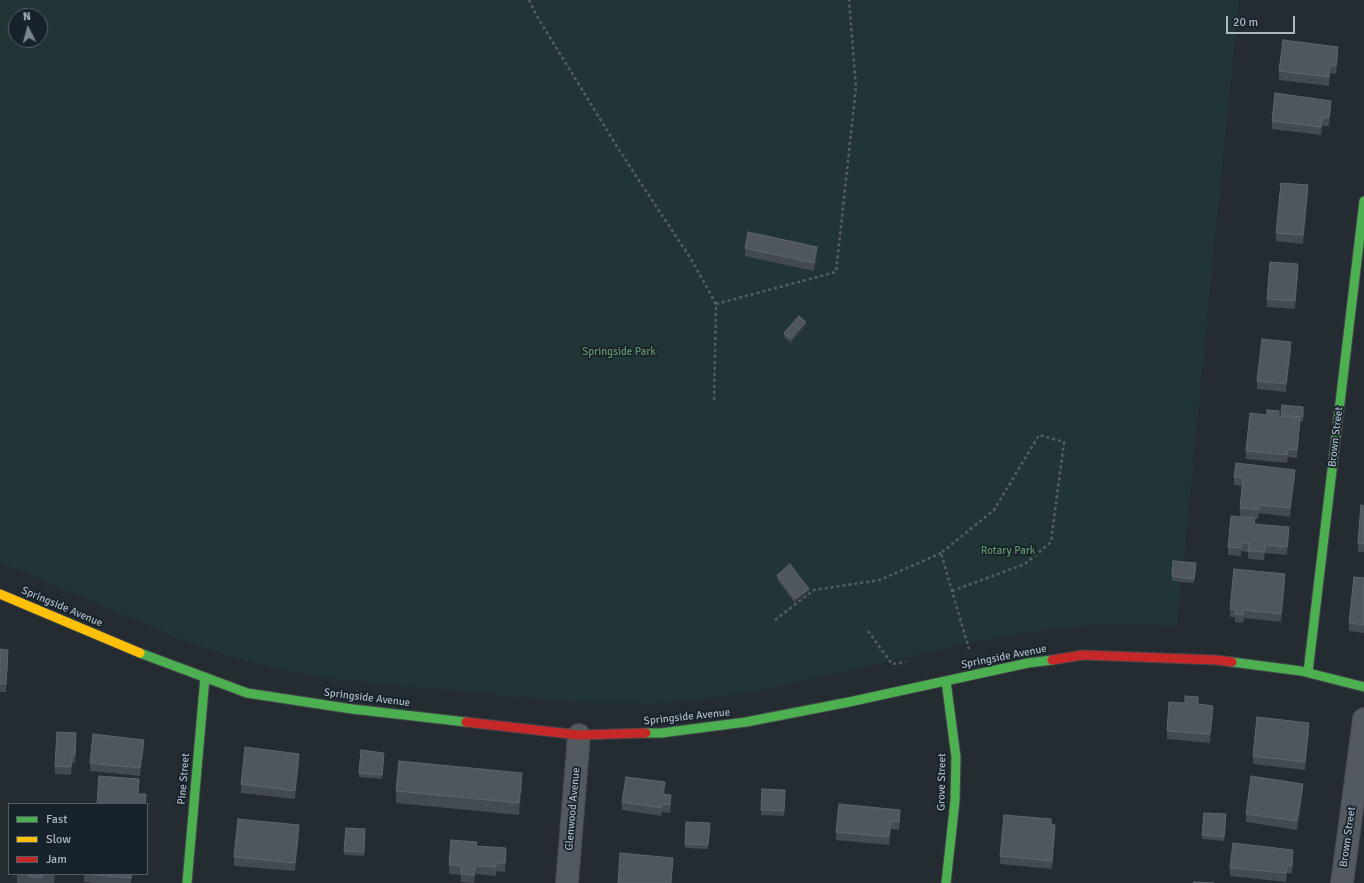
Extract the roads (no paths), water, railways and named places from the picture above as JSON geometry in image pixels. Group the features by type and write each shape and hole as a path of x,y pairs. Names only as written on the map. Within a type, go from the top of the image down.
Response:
{"street":[{"name":"Brown Street","path":"1308,672 1364,201"},
{"name":"Springside Avenue","path":"0,594 137,652 247,693 352,709 579,735 661,734 746,722 1028,663 1084,656 1216,660 1308,672 1364,687"},
{"name":"Pine Street","path":"187,883 205,677"},
{"name":"Grove Street","path":"946,681 956,757 955,801 946,883"},
{"name":"Brown Street","path":"1342,883 1364,719"},
{"name":"Glenwood Avenue","path":"567,883 579,735"}],"park label":[{"name":"Springside Park","path":"619,352"},
{"name":"Rotary Park","path":"1008,551"}]}
